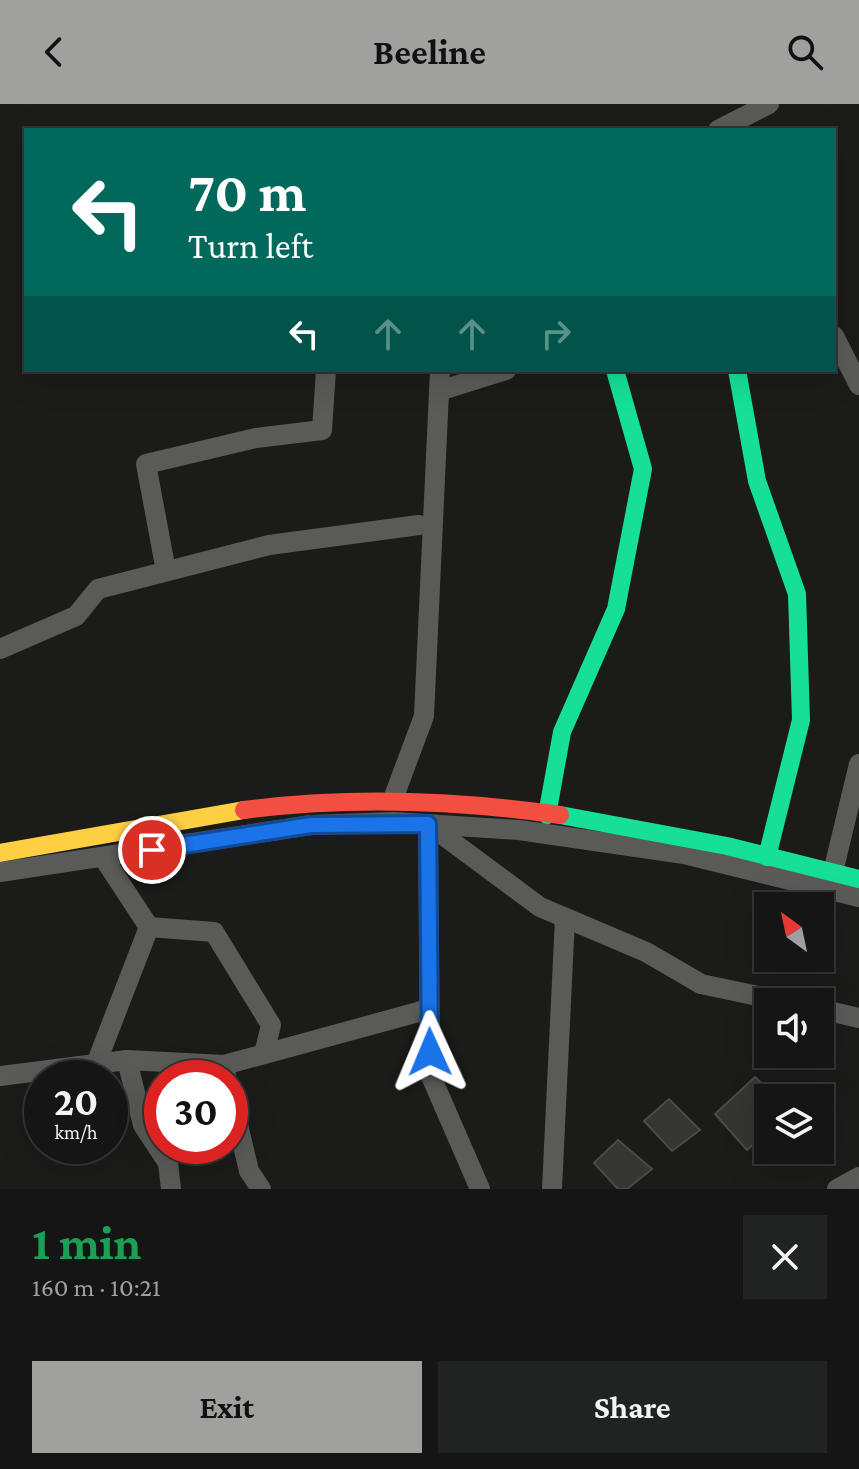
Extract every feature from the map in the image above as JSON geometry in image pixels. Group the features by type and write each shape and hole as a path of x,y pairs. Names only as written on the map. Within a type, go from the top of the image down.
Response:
{"street":[{"path":"743,124 769,104"},
{"path":"836,340 859,385"},
{"path":"166,571 146,464 256,438 322,430 326,372"},
{"path":"393,799 424,716 440,372"},
{"path":"439,391 500,372"},
{"path":"547,815 562,732 616,609 643,469 616,372"},
{"path":"737,372 757,481 797,594 801,720 767,857"},
{"path":"0,649 76,616 98,589 269,545 419,525"},
{"path":"833,872 859,764"},
{"path":"0,853 313,802 393,799 589,820 859,879"},
{"path":"428,824 540,907 646,952 701,984 754,995"},
{"path":"428,824 430,1074 480,1189"},
{"path":"0,872 311,825 428,824 519,830 684,854 859,897"},
{"path":"103,857 149,927"},
{"path":"552,1189 565,918"},
{"path":"149,927 214,932 271,1025 264,1054"},
{"path":"98,1060 149,927"},
{"path":"248,1061 429,1009"},
{"path":"834,1012 859,1018"},
{"path":"128,1064 143,1125 168,1163 171,1189"},
{"path":"0,1076 24,1073"},
{"path":"247,1164 261,1189"},
{"path":"837,1189 859,1177"}],"building":[{"path":"755,1077 762,1084 754,1084 754,1144 747,1150 715,1114"},
{"path":"669,1099 700,1130 672,1151 644,1121"},
{"path":"618,1140 652,1169 627,1189 618,1189 594,1163"}],"traffic: fast":[{"path":"547,815 562,732 616,609 643,469 616,372"},
{"path":"737,372 757,481 797,594 801,720 767,857"},
{"path":"560,815 727,846 859,879"}],"traffic: slow":[{"path":"0,853 244,810"}],"traffic: jam":[{"path":"244,810 363,801 442,803 560,815"}],"route":[{"path":"152,850 311,825 428,824 430,1052"}]}
